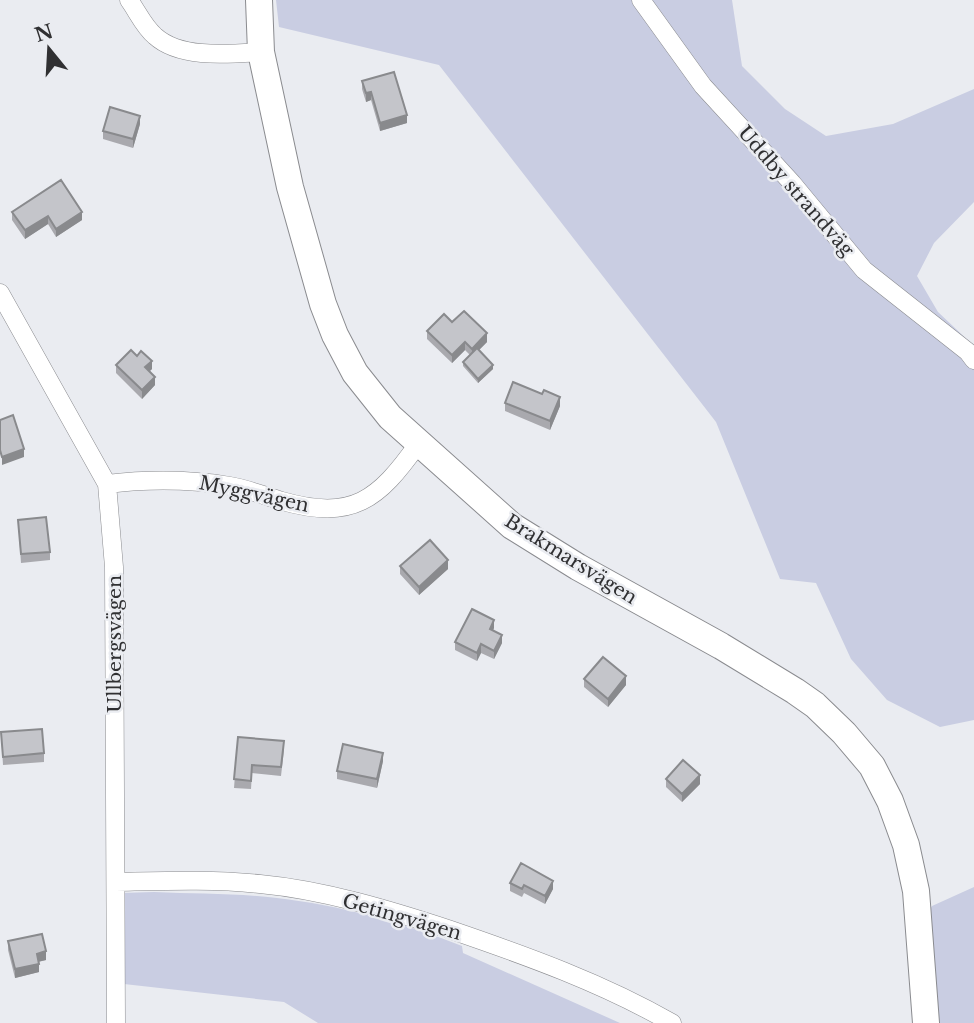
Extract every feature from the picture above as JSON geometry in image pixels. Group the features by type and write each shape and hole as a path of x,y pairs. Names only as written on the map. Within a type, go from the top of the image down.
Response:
{"street":[{"path":"129,0 153,35 167,44 216,55 261,52"},
{"name":"Brakmarsvägen","path":"259,0 261,52 290,187 323,304 335,335 355,373 390,417 512,526 578,567 722,646 815,705 844,733 872,766 890,801 906,845 916,891 926,1023"},
{"name":"Uddby strandväg","path":"640,0 703,86 792,183 864,270 968,352 974,360"},
{"name":"Ullbergsvägen","path":"0,293 107,484 114,567 116,1023"},
{"name":"Myggvägen","path":"107,484 173,479 233,486 286,502 330,509 366,500 378,492 400,470 418,444"},
{"name":"Getingvägen","path":"116,882 260,884 290,888 396,912 572,974 672,1023"}],"shaded area":[{"path":"276,0 732,0 742,66 785,109 826,136 893,124 974,89 974,202 934,243 917,276 938,312 974,346 974,720 940,727 887,700 851,659 816,583 780,579 716,422 439,65 279,27"},
{"path":"974,887 974,1023 939,1023 927,914 932,906"},
{"path":"121,893 277,898 324,905 394,923 462,946 463,953 620,1023 318,1023 284,1002 115,983"}],"building":[{"path":"394,72 407,115 380,123 371,92 366,93 362,81"},
{"path":"110,107 140,116 133,139 103,131"},
{"path":"61,180 82,212 56,229 48,216 25,230 12,212"},
{"path":"464,311 487,333 472,349 465,342 452,355 427,331 444,314 452,322"},
{"path":"477,348 493,365 478,379 463,362"},
{"path":"131,350 137,356 141,351 152,361 145,367 155,377 142,390 116,365"},
{"path":"513,382 542,394 544,390 560,397 550,421 505,403"},
{"path":"13,415 24,449 2,457 0,420"},
{"path":"46,517 50,552 21,554 18,520"},
{"path":"430,540 448,560 419,587 400,566"},
{"path":"472,609 494,620 490,629 502,635 494,651 481,644 477,653 455,642"},
{"path":"603,657 626,676 608,699 584,679"},
{"path":"42,729 44,753 3,757 1,732"},
{"path":"238,737 284,741 281,767 252,765 251,781 234,779"},
{"path":"343,744 383,753 377,779 337,771"},
{"path":"683,760 700,775 682,794 666,779"},
{"path":"521,863 553,881 545,896 524,885 522,889 510,883"},
{"path":"42,934 46,951 37,954 39,964 15,969 8,941"}]}
